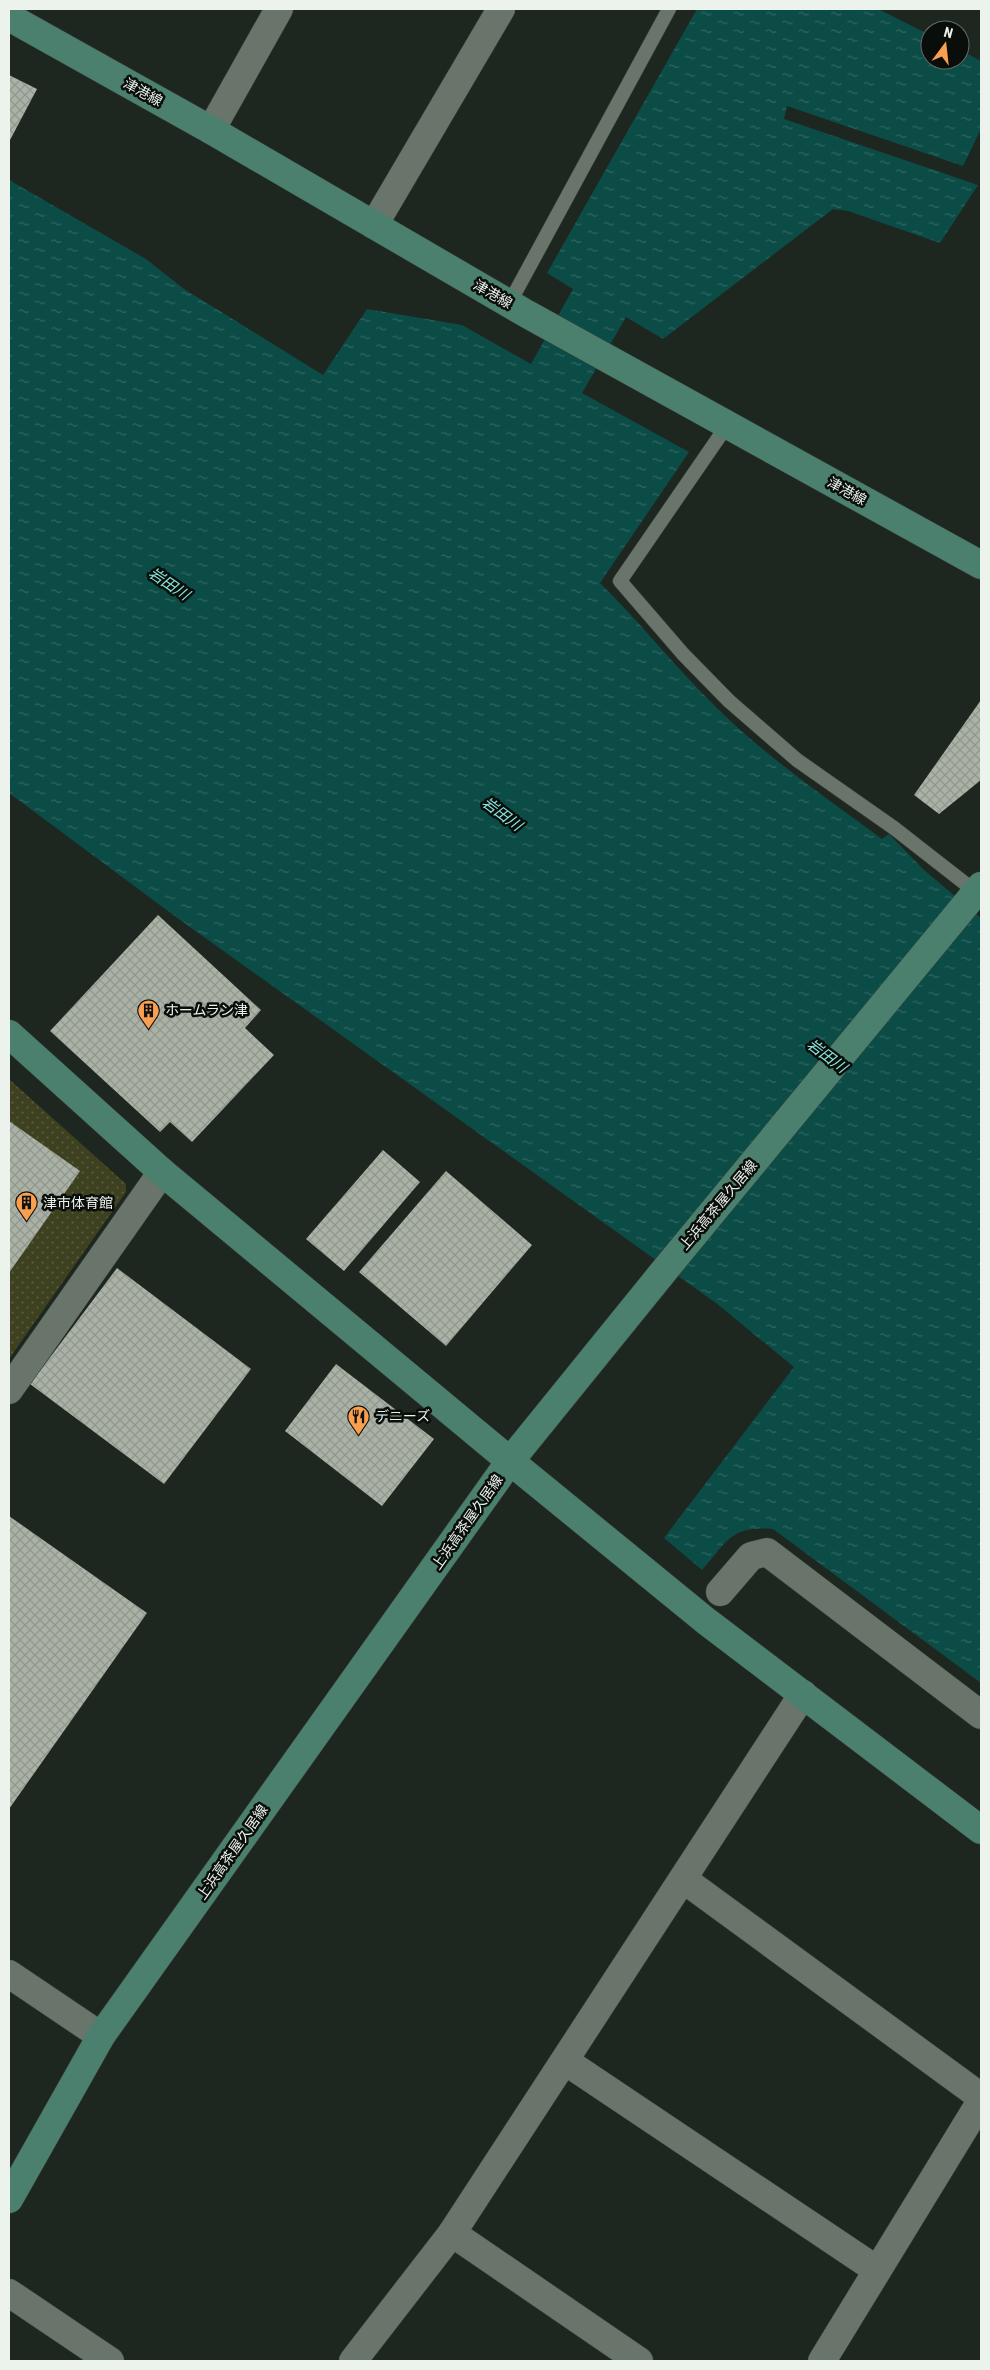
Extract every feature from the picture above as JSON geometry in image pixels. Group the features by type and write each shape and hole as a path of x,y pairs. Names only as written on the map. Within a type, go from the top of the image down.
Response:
{"main road":[{"name":"津港線","path":"9,17 211,130 518,309 981,566"},
{"name":"上浜高茶屋久居線","path":"9,2199 101,2036 510,1462 668,1266 977,892"},
{"path":"9,1034 162,1172 510,1462 706,1621 981,1830"}],"street":[{"path":"211,130 279,9"},
{"path":"374,225 501,9"},
{"path":"9,1390 162,1172"},
{"path":"720,1592 751,1556 767,1552 981,1715"},
{"path":"353,2361 452,2233 804,1694"},
{"path":"683,1879 981,2097"},
{"path":"9,1974 101,2036"},
{"path":"565,2061 878,2270"},
{"path":"822,2361 981,2101"},
{"path":"452,2233 639,2361"},
{"path":"9,2293 110,2361"}],"lane":[{"path":"518,309 669,9"},
{"path":"721,420 620,581 684,654 729,701 797,760 894,828 977,892"}],"green space":[{"path":"9,1079 126,1184 126,1192 9,1359"}],"water":[{"name":"岩田川","path":"697,9 878,9 920,30 920,70 970,70 970,55 981,61 981,129 963,166 787,106 784,119 978,185 940,243 848,211 833,209 663,339 626,317 582,393 689,452 600,583 700,691 754,742 796,776 882,839 889,834 924,870 981,918 981,1683 773,1529 747,1530 738,1533 725,1543 702,1570 664,1538 794,1367 716,1303 176,917 9,793 9,180 146,259 184,289 323,375 367,309 462,325 531,364 573,289 547,273"}],"building":[{"path":"9,75 37,89 9,142"},
{"path":"981,700 981,780 939,814 914,795"},
{"name":"ホームラン津","path":"158,915 261,1010 245,1028 274,1055 192,1142 170,1122 160,1132 50,1031"},
{"name":"津市体育館","path":"9,1121 80,1171 9,1273"},
{"path":"383,1150 420,1182 344,1271 306,1239"},
{"path":"446,1171 532,1245 446,1346 359,1272"},
{"path":"117,1268 251,1369 164,1484 30,1384"},
{"name":"デニーズ","path":"336,1364 434,1439 382,1506 285,1431"},
{"path":"9,1516 147,1613 9,1809"}],"place":[{"name":"ホームラン津","path":"149,1029"},
{"name":"津市体育館","path":"27,1222"},
{"name":"デニーズ","path":"359,1435"}]}
